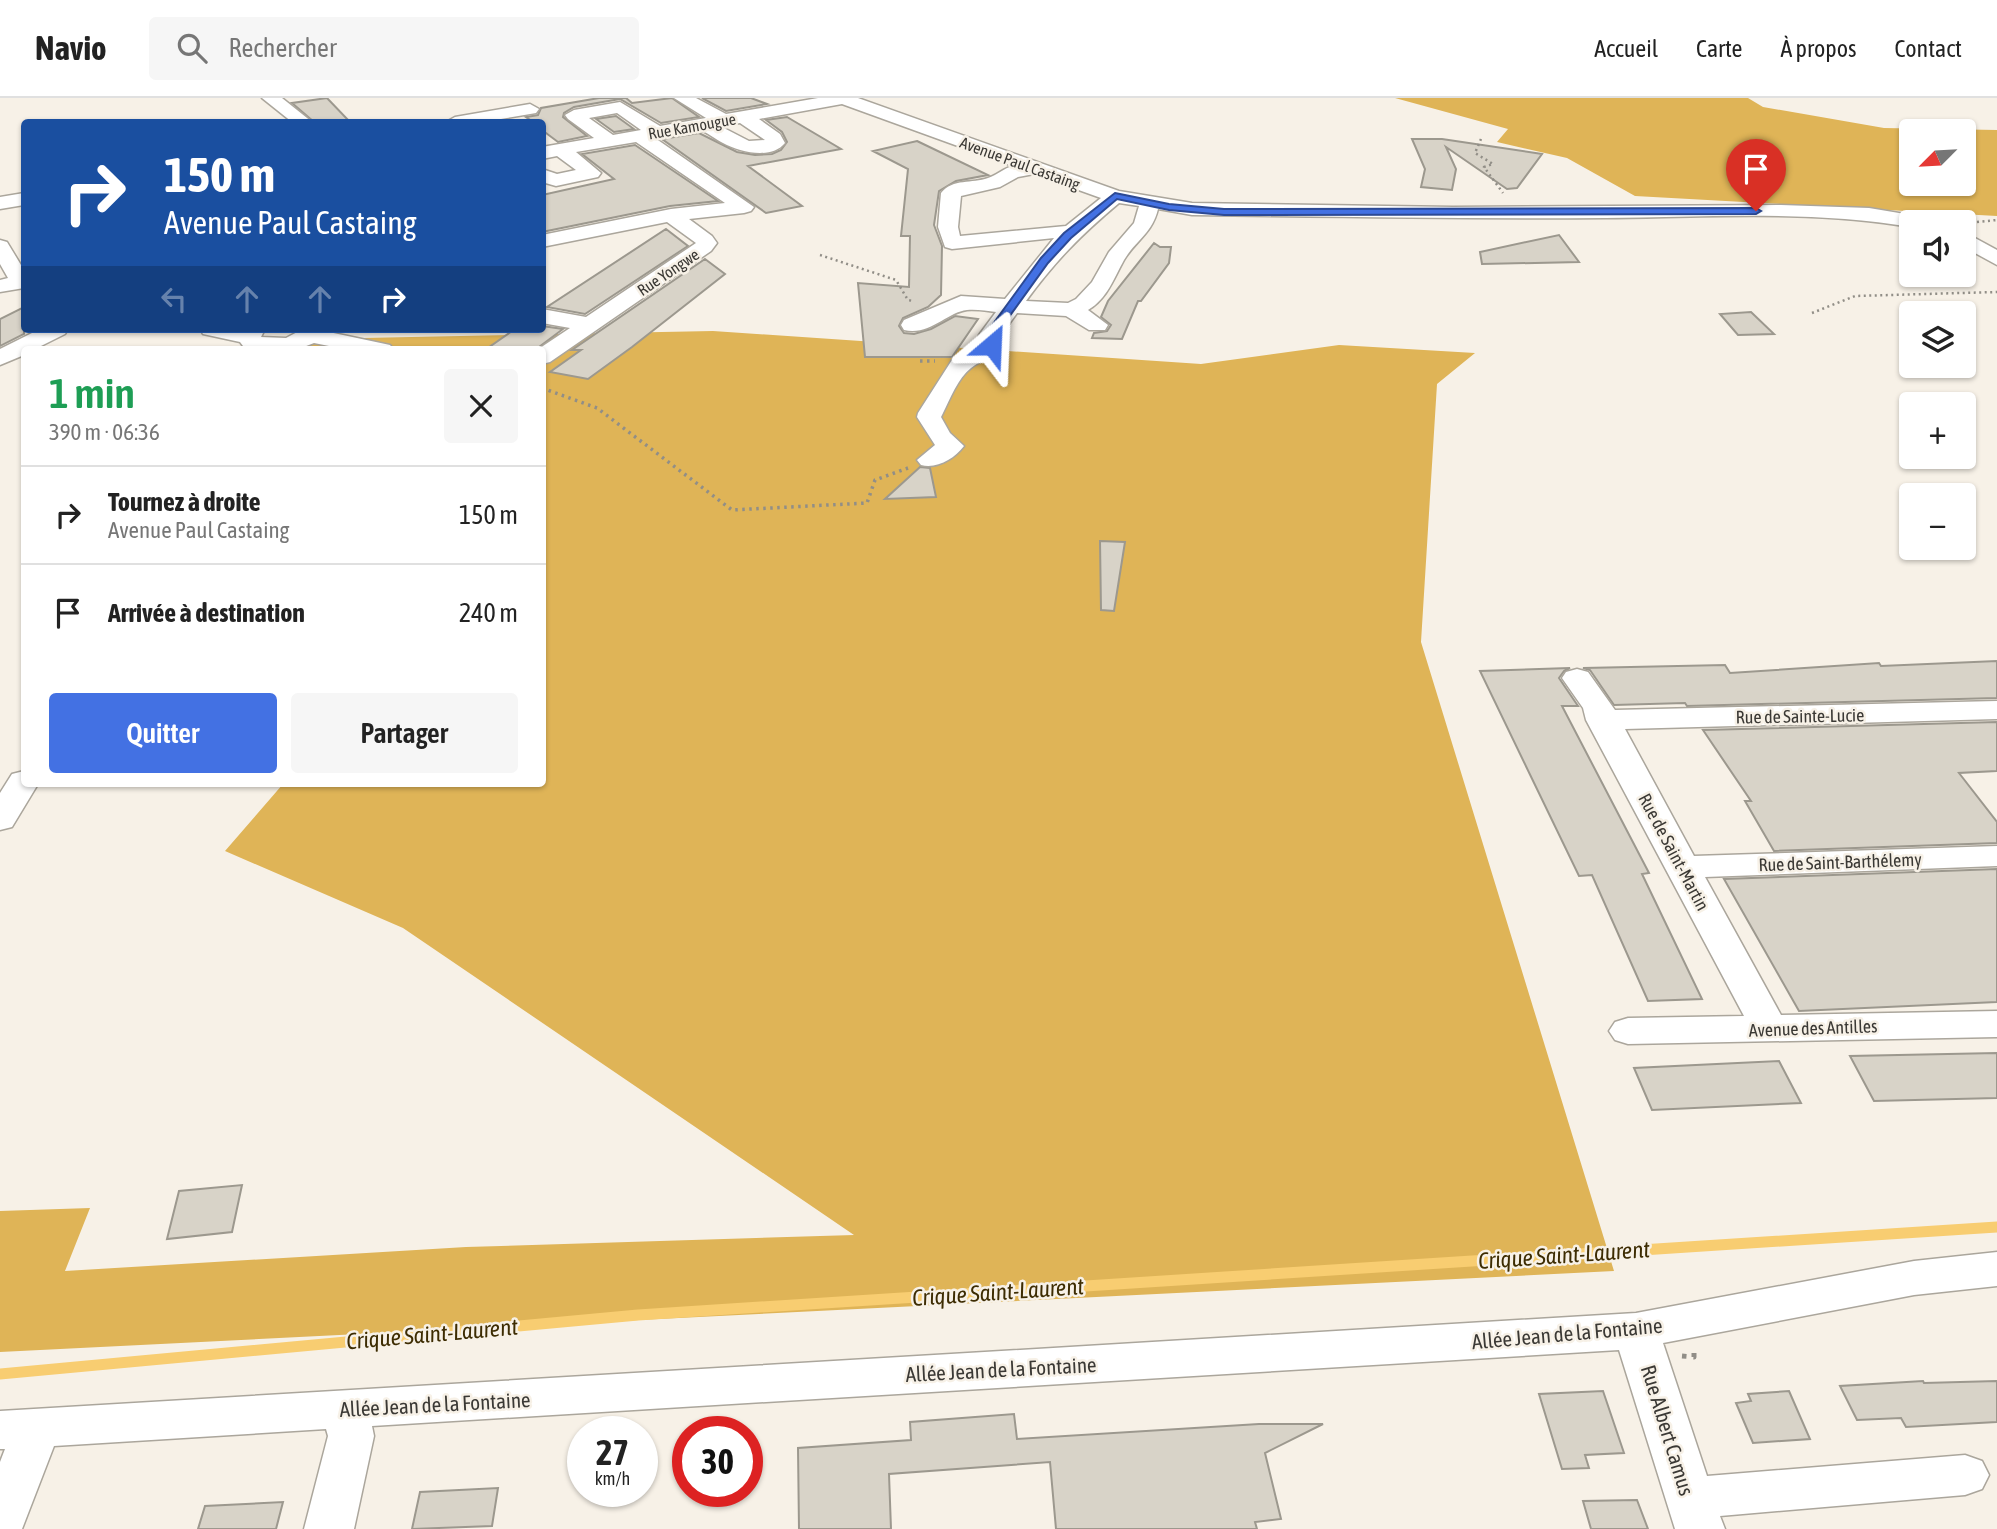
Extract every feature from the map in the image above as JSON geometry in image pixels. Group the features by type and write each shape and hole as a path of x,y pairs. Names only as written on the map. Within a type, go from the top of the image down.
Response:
{"street":[{"path":"271,98 299,119"},
{"path":"683,98 723,120"},
{"name":"Rue Kamougue","path":"552,151 842,98"},
{"name":"Avenue Paul Castaing","path":"842,98 1115,196 1150,204 1224,212 1804,211 1870,214 1899,219"},
{"path":"546,240 671,215 744,207 647,134 620,107 574,115 610,141"},
{"path":"472,119 530,109"},
{"path":"704,124 745,147 755,148 776,143 774,138 743,117"},
{"path":"546,176 556,180 591,173 552,151"},
{"path":"1034,168 1012,172 993,183 960,188 951,193 948,227 952,243 1060,231 1068,236"},
{"path":"930,460 951,446 940,437 929,417 932,407 961,363 982,356 992,345 990,335 1045,260 1068,236 1115,196"},
{"path":"0,203 21,200"},
{"path":"1070,310 1084,304 1101,285 1115,256 1144,225 1150,204"},
{"name":"Rue Yongwe","path":"546,354 707,243 671,215"},
{"path":"0,246 18,284"},
{"path":"1976,246 1997,259"},
{"path":"912,325 936,317 961,303 1070,310 1097,325"},
{"path":"546,317 589,324"},
{"path":"24,346 49,333"},
{"path":"251,333 258,344 268,346"},
{"path":"285,346 298,342 311,333"},
{"path":"316,333 366,346"},
{"path":"0,358 21,347"},
{"name":"Rue de Saint-Martin","path":"1577,678 1598,708 1602,720 1769,1028"},
{"name":"Rue de Sainte-Lucie","path":"1602,720 1997,710"},
{"path":"0,821 21,786"},
{"name":"Rue de Saint-Barthélemy","path":"1684,867 1997,856"},
{"name":"Avenue des Antilles","path":"1628,1031 1997,1024"},
{"name":"Allée Jean de la Fontaine","path":"18,1429 1636,1331 1914,1279 1997,1269"},
{"name":"Rue Albert Camus","path":"1636,1331 1694,1514"},
{"path":"328,1529 351,1436 344,1409"},
{"path":"0,1523 18,1429"},
{"path":"1694,1514 1965,1475"}],"path":[{"path":"1480,139 1475,153 1493,164 1484,167 1496,186 1524,213"},
{"path":"820,255 896,280 908,300 931,305 961,303"},
{"path":"1812,313 1855,296 1997,292"},
{"path":"546,389 597,408 732,510 867,503 875,480 930,460"}],"shaded area":[{"path":"1395,98 1748,98 1763,107 1899,128 1899,196 1976,196 1976,130 1997,130 1997,216 1976,215 1976,210 1899,211 1635,196 1567,158 1497,142 1508,129"},
{"path":"713,331 1201,364 1339,345 1475,353 1437,384 1421,642 1614,1271 0,1352 0,1211 90,1208 65,1271 466,1247 854,1235 403,928 225,851 280,787 546,787 546,346 307,346 313,339"}],"building":[{"path":"327,98 347,119 311,119 292,103"},
{"path":"599,98 626,98 632,103 672,98 699,117 661,123 620,99 574,107 564,113 563,117 587,136 558,142 546,133 546,119 526,117 538,115 541,108"},
{"path":"702,98 751,98 767,104 726,111"},
{"path":"616,116 634,129 614,132 596,119"},
{"path":"787,117 841,149 748,166 802,206 766,213 662,139 699,133 737,152 772,154 781,150 787,142 782,132 766,120"},
{"path":"1412,139 1442,139 1542,154 1517,188 1507,189 1446,147 1456,169 1452,190 1421,187 1425,169"},
{"path":"917,141 988,175 956,181 939,191 934,225 942,246 941,295 928,307 903,318 899,326 904,333 914,334 931,329 955,316 978,319 952,357 865,357 858,283 909,287 910,236 901,236 908,169 873,151"},
{"path":"635,145 718,201 670,206 546,231 546,194 614,179 582,154"},
{"path":"666,229 688,246 585,314 547,307"},
{"path":"1559,235 1579,262 1482,264 1480,252"},
{"path":"1154,243 1160,247 1171,247 1169,263 1141,301 1138,301 1122,339 1092,338 1094,333 1107,331 1111,325 1101,317 1108,301"},
{"path":"705,259 725,274 632,347 588,379 550,372 581,350 572,350"},
{"path":"21,308 21,333 24,334 0,346 0,319"},
{"path":"1751,312 1774,334 1738,335 1720,314"},
{"path":"546,327 563,329 540,346 491,346 509,333 546,333"},
{"path":"920,467 930,468 936,497 885,499"},
{"path":"1100,541 1125,542 1114,611 1101,610"},
{"path":"1997,661 1997,698 1687,706 1685,703 1614,705 1590,670 1583,668 1725,665 1730,673 1879,663 1881,666"},
{"path":"1570,668 1559,678 1578,706 1562,706 1649,873 1642,874 1702,999 1648,1001 1592,875 1579,876 1480,671"},
{"path":"1997,722 1997,771 1959,773 1997,822 1997,843 1774,851 1745,801 1751,801 1703,730"},
{"path":"1997,869 1997,1002 1799,1011 1724,879"},
{"path":"1997,1053 1997,1098 1874,1101 1850,1056"},
{"path":"1779,1061 1801,1103 1652,1110 1634,1068"},
{"path":"242,1185 232,1232 167,1239 179,1191"},
{"path":"1923,1381 1997,1381 1997,1422 1906,1427 1901,1418 1857,1420 1840,1386"},
{"path":"1603,1391 1624,1453 1585,1455 1589,1468 1562,1469 1539,1394"},
{"path":"1789,1391 1810,1439 1753,1443 1736,1403 1751,1401 1748,1394"},
{"path":"1014,1414 1017,1439 1259,1424 1323,1424 1265,1453 1281,1519 1255,1522 1257,1529 1056,1529 1050,1462 889,1474 891,1529 799,1529 798,1448 911,1440 910,1422"},
{"path":"498,1488 492,1526 412,1529 420,1492"},
{"path":"1637,1500 1648,1529 1591,1529 1583,1501"},
{"path":"283,1502 276,1529 198,1529 205,1506"}],"waterway":[{"name":"Crique Saint-Laurent","path":"0,1374 638,1315 1997,1227"}],"route":[{"path":"992,345 990,335 1045,260 1068,236 1115,196 1169,207 1224,212 1453,214 1756,211"}]}
